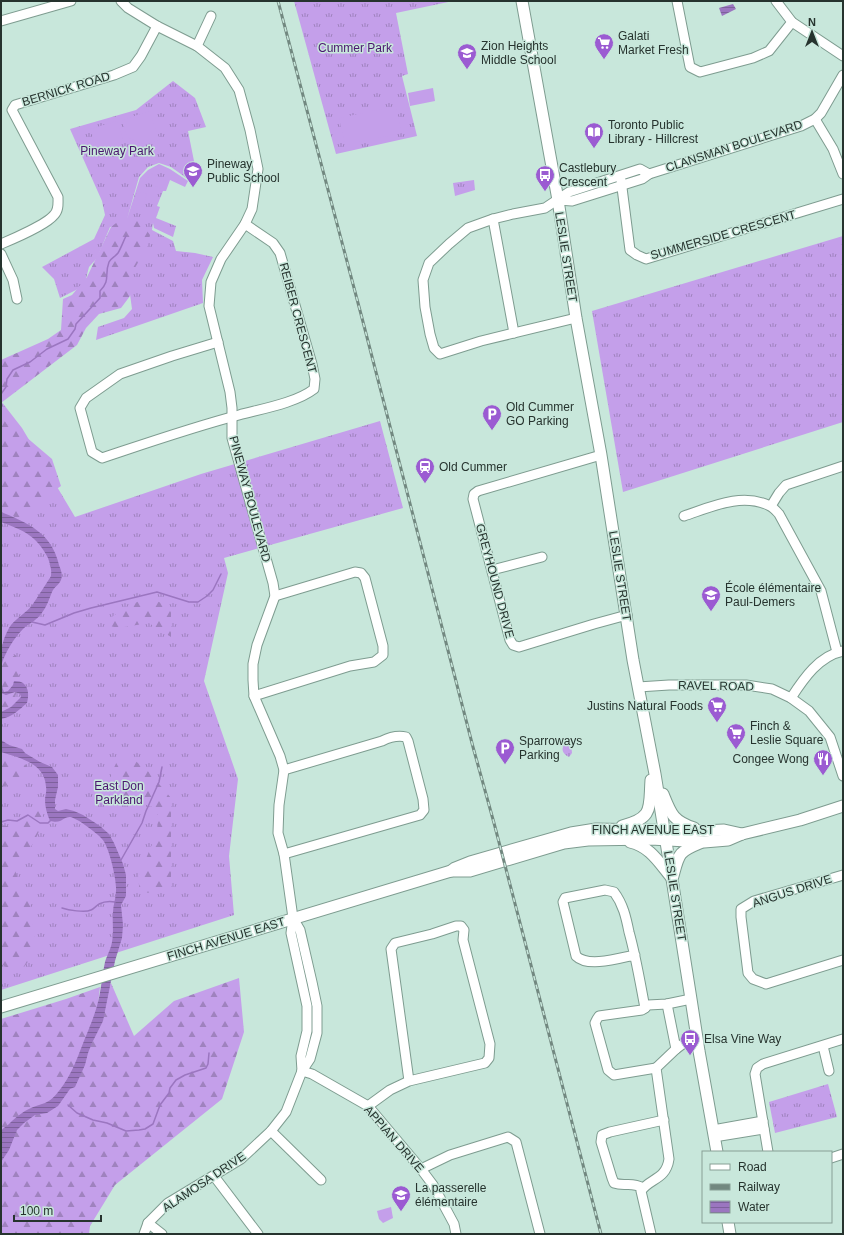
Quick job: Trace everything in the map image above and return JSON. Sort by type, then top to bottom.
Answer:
[{"type":"main road","name":"LESLIE STREET","points":[[522,1],[558,200],[576,318],[601,455],[638,687],[655,774],[696,1034],[717,1151]]},
{"type":"main road","points":[[608,829],[636,822],[648,811],[650,806],[652,761]]},
{"type":"main road","points":[[655,774],[668,808],[676,819],[703,836],[679,855],[672,879]]},
{"type":"main road","name":"FINCH AVENUE EAST","points":[[1,1007],[451,871],[470,862],[571,832],[608,829],[665,835],[703,836],[728,840],[742,834],[800,820],[843,806]]},
{"type":"main road","name":"FINCH AVENUE EAST","points":[[451,871],[470,871],[564,843],[665,835]]},
{"type":"main road","points":[[614,839],[635,843],[646,848],[672,879]]},
{"type":"main road","points":[[728,1223],[730,1234]]},
{"type":"street","points":[[1,22],[71,1]]},
{"type":"street","name":"PINEWAY BOULEVARD","points":[[121,1],[128,8],[157,26],[197,46],[225,68],[239,90],[250,130],[258,168],[252,209],[245,224],[221,259],[211,282],[209,306],[230,392],[232,438],[273,583],[275,596]]},
{"type":"street","points":[[677,1],[690,67],[700,72],[753,58],[769,51],[792,22]]},
{"type":"street","points":[[776,1],[792,22],[843,56]]},
{"type":"street","points":[[197,46],[211,16]]},
{"type":"street","name":"BERNICK ROAD","points":[[1,244],[43,224],[54,215],[58,206],[58,197],[12,110],[15,105],[114,75],[133,67],[141,56],[157,26]]},
{"type":"street","name":"CLANSMAN BOULEVARD","points":[[558,200],[572,201],[642,179],[649,174],[800,126],[815,119],[821,113],[843,75]]},
{"type":"street","points":[[815,119],[833,149],[843,174]]},
{"type":"street","name":"CLANSMAN BOULEVARD","points":[[558,200],[570,192],[640,169],[649,174]]},
{"type":"street","name":"SUMMERSIDE CRESCENT","points":[[620,175],[630,250],[646,259],[843,199]]},
{"type":"street","points":[[558,200],[545,208],[493,219],[468,228],[429,263],[423,280],[425,307],[434,348],[440,354],[514,333],[576,318]]},
{"type":"street","points":[[493,219],[514,333]]},
{"type":"street","name":"REIBER CRESCENT","points":[[231,417],[266,408],[306,394],[314,389],[315,379],[280,253],[273,243],[245,224]]},
{"type":"street","points":[[1,254],[13,280],[17,299]]},
{"type":"street","points":[[218,342],[120,374],[86,398],[80,408],[92,452],[102,458],[231,417]]},
{"type":"street","name":"GREYHOUND DRIVE","points":[[601,455],[486,488],[474,494],[473,499],[510,640],[513,646],[519,647],[627,615]]},
{"type":"street","points":[[771,506],[779,492],[786,485],[843,466]]},
{"type":"street","points":[[684,516],[730,501],[751,500],[771,506],[779,514],[821,591],[840,652],[810,671],[791,698]]},
{"type":"street","points":[[492,570],[542,557]]},
{"type":"street","points":[[254,696],[350,666],[374,662],[383,655],[383,646],[365,578],[361,573],[355,572],[275,596],[257,645],[253,664],[254,696],[280,756],[284,770],[279,805],[278,833],[284,854],[293,918]]},
{"type":"street","name":"RAVEL ROAD","points":[[638,687],[669,685],[746,685],[772,689],[791,698],[809,711],[830,737],[843,776]]},
{"type":"street","points":[[284,770],[399,735],[406,737],[408,741],[423,799],[424,810],[420,815],[284,854]]},
{"type":"street","name":"ANGUS DRIVE","points":[[843,875],[754,901],[741,909],[748,973],[753,980],[766,984],[843,960]]},
{"type":"street","points":[[635,955],[594,962],[580,960],[576,956],[564,902],[565,898],[605,890],[614,892],[622,905],[635,955],[645,1008]]},
{"type":"street","name":"ALAMOSA DRIVE","points":[[144,1234],[148,1224],[168,1204],[241,1159],[271,1131],[286,1112],[302,1071],[301,1056],[307,1031],[307,1006],[291,933],[293,918]]},
{"type":"street","points":[[368,1106],[390,1090],[410,1081],[485,1063],[489,1058],[490,1044],[463,940],[464,930],[461,926],[456,926],[432,934],[395,943],[391,949],[410,1081]]},
{"type":"street","points":[[691,999],[667,1004],[648,1005],[642,1010],[599,1016],[596,1019],[596,1023],[608,1070],[614,1075],[656,1068],[676,1049],[696,1034]]},
{"type":"street","points":[[667,1004],[676,1049]]},
{"type":"street","points":[[768,1151],[755,1074],[757,1068],[763,1064],[843,1040]]},
{"type":"street","points":[[823,1046],[829,1071]]},
{"type":"street","points":[[651,1234],[641,1191],[646,1185],[658,1178],[668,1166],[669,1159],[656,1068]]},
{"type":"street","name":"APPIAN DRIVE","points":[[302,1071],[312,1074],[368,1106],[433,1185],[454,1224],[456,1234]]},
{"type":"street","points":[[643,1188],[636,1184],[619,1185],[614,1183],[601,1142],[602,1135],[664,1120]]},
{"type":"street","points":[[714,1134],[763,1125]]},
{"type":"street","points":[[271,1131],[322,1180]]},
{"type":"street","points":[[421,1169],[450,1156],[508,1138],[516,1142],[540,1234]]},
{"type":"street","points":[[832,1158],[843,1154]]},
{"type":"street","points":[[214,1176],[258,1234]]},
{"type":"street","points":[[148,1224],[162,1234]]},
{"type":"green space","name":"Cummer Park","points":[[294,1],[453,1],[396,13],[408,74],[402,76],[417,136],[336,154]]},
{"type":"green space","points":[[393,1],[415,1],[395,7]]},
{"type":"green space","name":"Pineway Park","points":[[173,81],[195,98],[206,127],[188,131],[198,181],[188,179],[171,167],[159,163],[148,167],[139,177],[127,219],[140,178],[148,170],[159,164],[170,169],[188,181],[185,187],[170,180],[166,191],[163,191],[157,206],[160,207],[156,218],[176,226],[173,237],[154,228],[153,223],[152,230],[173,241],[176,251],[213,257],[202,280],[203,303],[96,340],[98,327],[124,318],[132,309],[126,265],[124,225],[110,227],[97,258],[89,267],[84,286],[60,298],[54,279],[42,267],[94,239],[105,215],[102,201],[70,129],[136,110]]},
{"type":"green space","points":[[433,88],[435,101],[410,106],[408,93]]},
{"type":"green space","points":[[396,106],[402,133],[345,145],[339,118]]},
{"type":"green space","points":[[149,111],[160,140],[145,145],[127,137],[122,120]]},
{"type":"green space","points":[[117,121],[123,138],[117,151],[101,157],[90,129]]},
{"type":"green space","points":[[150,173],[166,180],[162,189],[146,182]]},
{"type":"green space","points":[[474,180],[475,190],[455,196],[453,183]]},
{"type":"green space","points":[[137,191],[147,194],[143,207],[133,204]]},
{"type":"green space","points":[[120,220],[139,220],[150,235],[148,245],[132,273],[130,296],[121,308],[99,314],[86,328],[77,345],[1,403],[1,360],[48,339],[61,330],[63,299],[72,295],[87,277],[111,227]]},
{"type":"green space","points":[[843,236],[843,422],[623,492],[592,311]]},
{"type":"green space","name":"East Don Parkland","points":[[1,401],[22,428],[75,517],[201,474],[380,421],[403,508],[224,558],[228,573],[204,681],[238,779],[229,856],[234,915],[1,990]]},
{"type":"green space","points":[[1,416],[7,424],[12,425],[52,459],[61,486],[37,502],[21,520],[1,510]]},
{"type":"green space","points":[[145,598],[171,607],[171,637],[149,623],[118,628],[110,626],[112,617],[123,609]]},
{"type":"green space","points":[[16,655],[20,682],[13,703],[8,708],[1,708],[1,665],[9,658]]},
{"type":"green space","points":[[566,742],[571,743],[572,753],[569,757],[563,752],[563,746]]},
{"type":"green space","points":[[1,749],[27,766],[25,778],[19,784],[4,786],[1,788]]},
{"type":"green space","points":[[119,757],[133,759],[148,771],[171,798],[171,888],[164,892],[140,893],[138,877],[157,833],[158,812],[156,808],[137,802],[119,803],[110,801],[109,786],[112,772]]},
{"type":"green space","points":[[43,810],[43,818],[38,834],[15,870],[19,882],[30,901],[36,951],[24,967],[13,971],[1,964],[1,825],[13,827],[26,816]]},
{"type":"green space","points":[[239,978],[244,1032],[222,1099],[115,1185],[90,1226],[89,1234],[1,1234],[1,1019],[100,987],[98,1004],[111,983],[134,1036],[174,1001]]},
{"type":"green space","points":[[828,1084],[837,1117],[775,1133],[769,1102]]},
{"type":"green space","points":[[391,1207],[393,1218],[383,1223],[379,1219],[377,1211]]},
{"type":"water","points":[[733,4],[736,9],[722,16],[719,8]]},
{"type":"water","points":[[1,512],[29,525],[45,537],[56,554],[62,576],[60,582],[53,590],[43,611],[37,619],[23,629],[16,637],[7,651],[1,666],[2,647],[4,638],[9,628],[14,621],[27,611],[33,604],[51,576],[51,567],[44,550],[34,539],[23,531],[1,522]]},
{"type":"water","points":[[14,681],[19,681],[27,688],[27,703],[12,715],[1,719],[1,712],[11,707],[21,697],[20,694],[15,692],[6,695],[1,693],[1,684],[4,692],[8,691],[13,685]]},
{"type":"water","points":[[1,740],[9,745],[22,749],[25,753],[40,762],[52,767],[58,775],[55,809],[58,811],[66,809],[83,815],[109,834],[123,864],[126,875],[126,896],[121,905],[123,925],[122,938],[115,961],[103,1021],[92,1043],[85,1065],[75,1087],[70,1089],[58,1106],[47,1113],[35,1115],[17,1130],[9,1150],[1,1162],[2,1129],[25,1111],[48,1102],[53,1098],[67,1079],[76,1061],[92,1021],[98,1001],[105,962],[111,947],[116,886],[112,864],[105,843],[102,839],[87,826],[73,818],[67,817],[57,822],[50,821],[45,805],[45,779],[41,772],[23,759],[1,752]]},
{"type":"waterway","points":[[1,394],[6,387],[7,379],[13,370],[30,362],[47,349],[68,339],[75,329],[76,324],[100,298],[100,291],[105,284],[109,262],[118,253],[126,236]]},
{"type":"waterway","points":[[32,622],[45,625],[74,613],[157,592],[189,602],[198,602],[213,590],[221,574]]},
{"type":"waterway","points":[[121,860],[142,823],[159,782],[162,767]]},
{"type":"waterway","points":[[1,822],[8,820],[17,821],[28,815],[40,823],[48,823],[51,820]]},
{"type":"waterway","points":[[62,908],[76,911],[88,911],[101,903],[115,902]]},
{"type":"waterway","points":[[68,1105],[77,1113],[126,1131],[145,1129],[153,1124],[160,1105],[176,1080],[185,1075],[206,1068],[209,1053]]},
{"type":"railway","points":[[278,1],[601,1234]]},
{"type":"place","name":"Galati Market Fresh","points":[[604,60]]},
{"type":"place","name":"Zion Heights Middle School","points":[[467,70]]},
{"type":"place","name":"Toronto Public Library - Hillcrest","points":[[594,149]]},
{"type":"place","name":"Pineway Public School","points":[[193,188]]},
{"type":"place","name":"Castlebury Crescent","points":[[545,192]]},
{"type":"place","name":"Old Cummer GO Parking","points":[[492,431]]},
{"type":"place","name":"Old Cummer","points":[[425,484]]},
{"type":"place","name":"École élémentaire Paul-Demers","points":[[711,612]]},
{"type":"place","name":"Justins Natural Foods","points":[[717,723]]},
{"type":"place","name":"Finch & Leslie Square","points":[[736,750]]},
{"type":"place","name":"Sparroways Parking","points":[[505,765]]},
{"type":"place","name":"Congee Wong","points":[[823,776]]},
{"type":"place","name":"Elsa Vine Way","points":[[690,1056]]},
{"type":"place","name":"La passerelle élémentaire","points":[[401,1212]]}]
